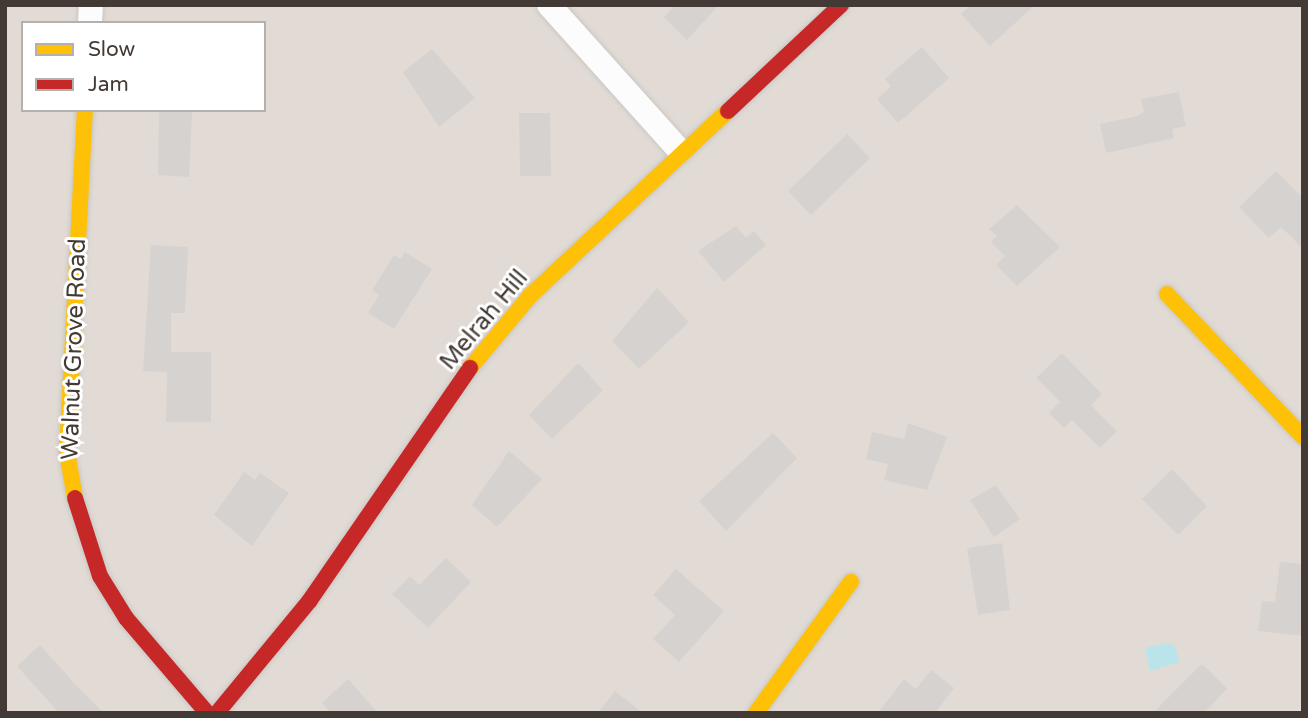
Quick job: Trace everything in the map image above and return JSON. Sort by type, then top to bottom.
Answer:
[{"type":"street","points":[[549,5],[679,150]]},
{"type":"street","name":"Melrah Hill","points":[[217,713],[310,600],[474,362],[530,296],[679,150],[841,5]]},
{"type":"street","name":"Walnut Grove Road","points":[[85,112],[68,452],[72,490],[100,576],[126,618],[207,713]]},
{"type":"street","points":[[1167,294],[1303,437]]},
{"type":"street","points":[[756,713],[851,582]]},
{"type":"shaded area","points":[[5,5],[1303,5],[1303,713],[5,713]]},
{"type":"water","points":[[1166,643],[1174,645],[1180,662],[1150,671],[1145,648]]},
{"type":"building","points":[[675,5],[719,5],[687,40],[664,17]]},
{"type":"building","points":[[971,5],[1035,5],[990,46],[961,14]]},
{"type":"building","points":[[922,47],[949,78],[898,123],[877,99],[891,86],[885,79]]},
{"type":"building","points":[[432,49],[475,98],[439,127],[403,72]]},
{"type":"building","points":[[1179,92],[1186,126],[1172,129],[1174,138],[1106,153],[1100,124],[1144,112],[1141,99]]},
{"type":"building","points":[[159,112],[192,112],[189,177],[158,175]]},
{"type":"building","points":[[519,113],[550,113],[551,176],[520,176]]},
{"type":"building","points":[[847,134],[870,158],[811,215],[788,191]]},
{"type":"building","points":[[1276,171],[1303,198],[1303,249],[1281,227],[1269,238],[1239,207]]},
{"type":"building","points":[[1017,205],[1060,247],[1017,286],[996,265],[1005,256],[991,242],[997,236],[989,229]]},
{"type":"building","points":[[736,226],[746,238],[754,231],[766,245],[724,282],[698,251]]},
{"type":"building","points":[[151,245],[188,247],[185,313],[171,313],[171,352],[211,352],[211,422],[166,422],[167,372],[143,371]]},
{"type":"building","points":[[405,252],[432,269],[394,329],[368,313],[379,295],[372,290],[394,255],[401,259]]},
{"type":"building","points":[[657,288],[689,322],[639,369],[612,341]]},
{"type":"building","points":[[1062,353],[1102,394],[1091,405],[1117,431],[1100,448],[1072,420],[1064,428],[1049,413],[1060,402],[1036,378]]},
{"type":"building","points":[[578,363],[603,390],[552,439],[529,415]]},
{"type":"building","points":[[908,423],[947,437],[927,490],[884,480],[888,464],[866,459],[872,432],[904,439]]},
{"type":"building","points":[[773,433],[797,458],[726,531],[699,501]]},
{"type":"building","points":[[509,451],[542,479],[497,527],[472,505]]},
{"type":"building","points":[[1172,469],[1207,506],[1178,535],[1142,499]]},
{"type":"building","points":[[244,472],[255,480],[260,473],[289,493],[252,546],[214,515]]},
{"type":"building","points":[[996,485],[1020,519],[994,537],[970,500]]},
{"type":"building","points":[[1002,543],[1010,610],[978,615],[967,548]]},
{"type":"building","points":[[446,558],[471,582],[428,628],[392,594],[410,576],[419,585]]},
{"type":"building","points":[[1280,562],[1303,564],[1303,636],[1258,631],[1262,601],[1275,602]]},
{"type":"building","points":[[676,569],[724,611],[679,662],[653,639],[675,615],[653,595]]},
{"type":"building","points":[[40,645],[104,713],[59,713],[17,666]]},
{"type":"building","points":[[1202,664],[1227,689],[1204,713],[1153,713]]},
{"type":"building","points":[[931,670],[954,688],[935,713],[878,713],[904,679],[916,689]]},
{"type":"building","points":[[348,679],[378,713],[331,713],[322,703]]},
{"type":"building","points":[[615,691],[643,713],[598,713]]},
{"type":"traffic: slow","points":[[470,368],[530,296],[728,111]]},
{"type":"traffic: slow","points":[[75,498],[67,452],[85,112]]},
{"type":"traffic: slow","points":[[1167,294],[1303,437]]},
{"type":"traffic: slow","points":[[756,713],[851,582]]},
{"type":"traffic: jam","points":[[728,111],[841,5]]},
{"type":"traffic: jam","points":[[217,713],[310,600],[470,368]]},
{"type":"traffic: jam","points":[[75,498],[100,576],[126,618],[207,713]]}]
